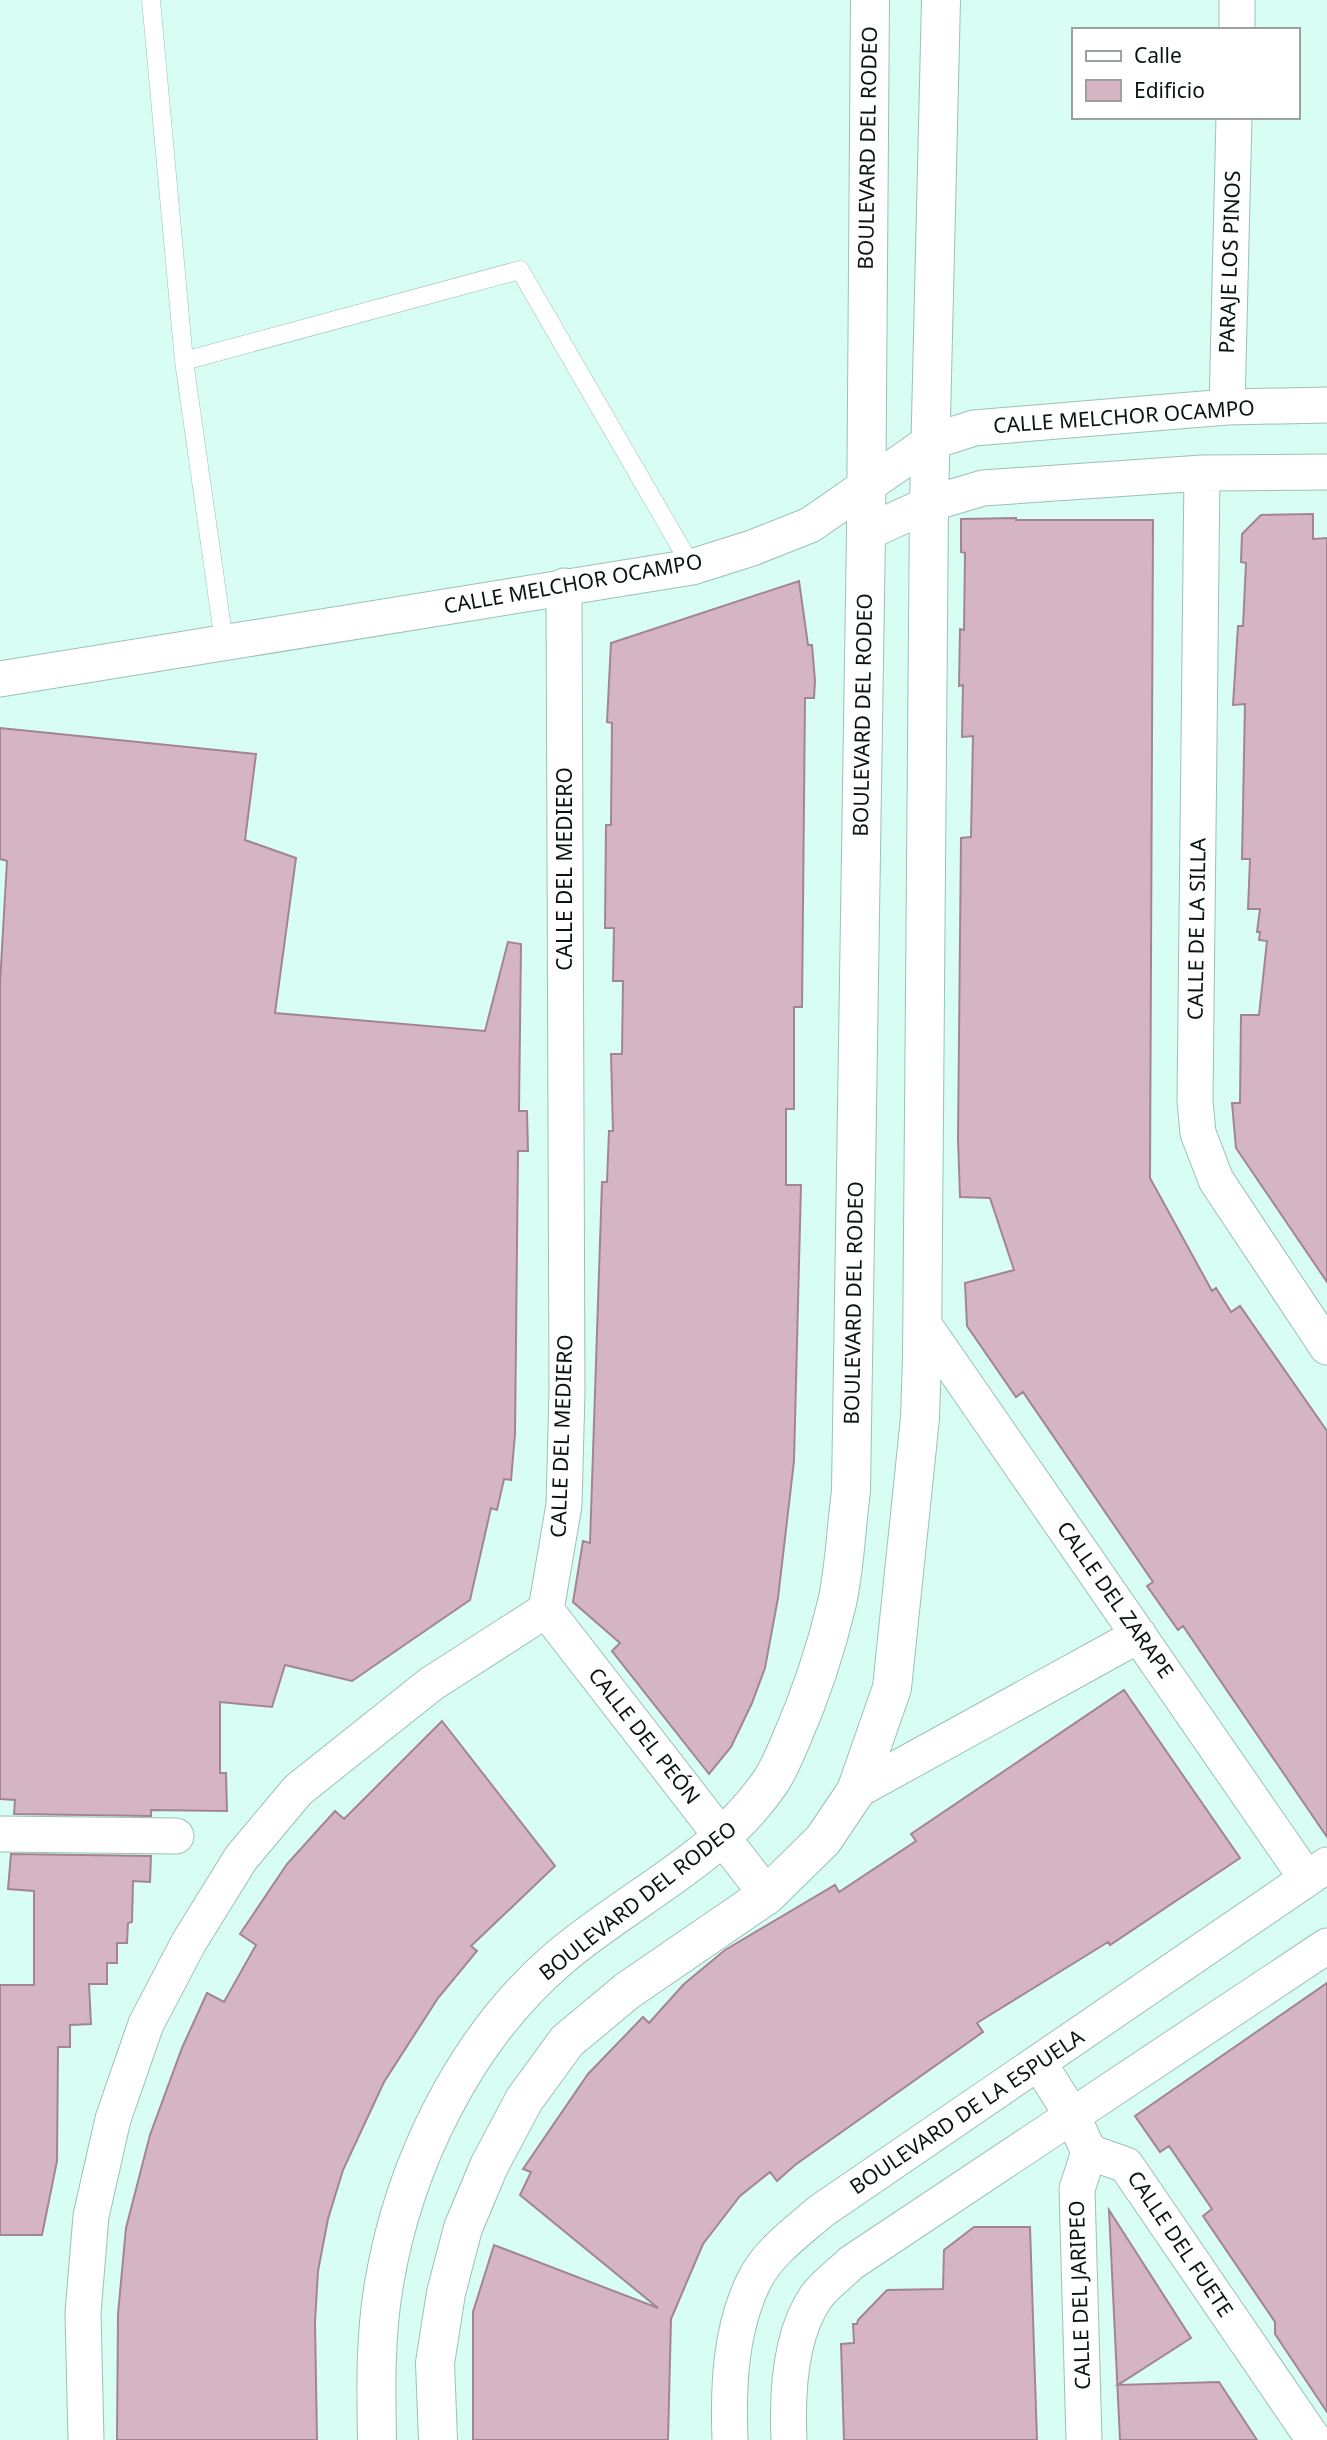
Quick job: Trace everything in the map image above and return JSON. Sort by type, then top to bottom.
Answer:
[{"type":"street","name":"BOULEVARD DEL RODEO","points":[[377,2440],[375,2362],[384,2283],[400,2217],[421,2156],[453,2092],[484,2042],[521,1997],[559,1959],[724,1839],[750,1811],[774,1778],[804,1710],[837,1601],[851,1492],[866,533],[864,485],[870,0]]},
{"type":"street","points":[[438,2440],[436,2363],[446,2293],[463,2228],[489,2166],[524,2100],[567,2041],[627,1991],[767,1895],[823,1840],[856,1791],[891,1688],[920,1418],[929,504],[941,0]]},
{"type":"street","points":[[1237,0],[1237,28]]},
{"type":"street","name":"PARAJE LOS PINOS","points":[[1227,407],[1234,119]]},
{"type":"street","name":"CALLE MELCHOR OCAMPO","points":[[0,679],[692,566],[752,548],[810,525],[864,485],[930,442],[974,428],[1227,407],[1327,405]]},
{"type":"street","points":[[866,533],[929,504],[983,488],[1202,473],[1327,472]]},
{"type":"street","name":"CALLE DE LA SILLA","points":[[1202,473],[1195,1101],[1198,1133],[1205,1156],[1228,1203],[1327,1348]]},
{"type":"street","name":"CALLE DEL MEDIERO","points":[[547,1610],[564,1505],[567,1391],[564,586]]},
{"type":"street","name":"CALLE DEL ZARAPE","points":[[922,1322],[1139,1635],[1317,1871]]},
{"type":"street","points":[[86,2440],[83,2313],[91,2216],[113,2119],[146,2024],[189,1942],[241,1858],[298,1790],[431,1684],[547,1610]]},
{"type":"street","name":"CALLE DEL PEÓN","points":[[547,1610],[767,1895]]},
{"type":"street","points":[[856,1791],[1139,1635]]},
{"type":"street","points":[[0,1834],[176,1836]]},
{"type":"street","name":"BOULEVARD DE LA ESPUELA","points":[[730,2440],[729,2396],[738,2329],[754,2280],[779,2247],[821,2211],[1317,1871]]},
{"type":"street","points":[[789,2440],[788,2399],[796,2345],[816,2298],[851,2263],[1073,2118],[1327,1946]]},
{"type":"street","points":[[1039,2063],[1073,2118],[1089,2152]]},
{"type":"street","name":"CALLE DEL JARIPEO","points":[[1084,2440],[1077,2189],[1089,2152]]},
{"type":"street","name":"CALLE DEL FUETE","points":[[1089,2152],[1126,2165],[1314,2440]]},
{"type":"lane","points":[[151,0],[184,361],[224,642]]},
{"type":"lane","points":[[184,361],[520,270],[692,566]]},
{"type":"building","points":[[1313,514],[1313,539],[1327,538],[1327,1282],[1236,1148],[1232,1103],[1240,1103],[1241,1015],[1259,1015],[1267,941],[1259,940],[1260,932],[1257,932],[1260,909],[1248,909],[1250,859],[1242,859],[1245,704],[1233,705],[1238,626],[1243,626],[1246,563],[1241,562],[1242,534],[1261,515]]},
{"type":"building","points":[[961,519],[1153,520],[1150,1178],[1212,1291],[1216,1288],[1231,1312],[1240,1306],[1327,1431],[1327,1837],[1183,1626],[1178,1630],[1147,1586],[1153,1582],[1023,1392],[1016,1397],[967,1326],[965,1283],[1014,1270],[990,1198],[960,1197],[958,1139],[961,838],[971,837],[973,736],[962,737],[963,685],[959,686],[960,629],[964,630],[965,553],[961,552]]},
{"type":"building","points":[[799,581],[808,645],[812,645],[815,681],[814,698],[805,698],[802,1007],[794,1007],[794,1109],[786,1109],[786,1185],[801,1185],[794,1461],[778,1598],[765,1668],[731,1747],[709,1774],[612,1651],[620,1643],[573,1602],[583,1541],[590,1543],[602,1182],[607,1182],[609,1131],[613,1131],[611,1054],[622,1054],[623,981],[613,981],[614,928],[605,928],[606,825],[611,825],[612,723],[607,722],[611,643]]},
{"type":"building","points":[[0,728],[256,754],[245,840],[296,858],[275,1013],[485,1031],[508,942],[521,944],[519,1111],[527,1111],[528,1151],[518,1151],[515,1434],[511,1480],[504,1479],[497,1510],[491,1508],[470,1600],[352,1681],[285,1665],[272,1707],[220,1702],[220,1773],[226,1773],[227,1811],[151,1810],[151,1816],[14,1814],[15,1800],[0,1799],[0,983],[7,861],[0,859]]},
{"type":"building","points":[[1124,1690],[1240,1858],[1110,1945],[1108,1942],[977,2023],[983,2032],[795,2165],[777,2181],[770,2172],[740,2196],[703,2244],[671,2319],[668,2440],[473,2440],[473,2312],[494,2245],[658,2308],[520,2195],[531,2172],[523,2169],[588,2074],[643,2017],[649,2023],[684,1984],[725,1950],[835,1885],[839,1892],[916,1841],[911,1834]]},
{"type":"building","points":[[442,1721],[555,1866],[471,1946],[477,1951],[438,1998],[384,2082],[343,2170],[328,2219],[318,2271],[315,2322],[317,2440],[117,2440],[118,2314],[126,2228],[150,2135],[182,2048],[207,1993],[224,2002],[256,1945],[240,1934],[287,1864],[335,1811],[344,1819]]},
{"type":"building","points":[[11,1854],[151,1856],[150,1882],[133,1881],[132,1922],[128,1923],[127,1943],[117,1943],[117,1963],[107,1963],[107,1984],[89,1984],[91,2024],[70,2025],[70,2047],[58,2047],[57,2161],[42,2235],[0,2235],[0,1985],[34,1985],[34,1891],[8,1889]]},
{"type":"building","points":[[1327,1983],[1327,2412],[1275,2334],[1275,2322],[1203,2216],[1212,2209],[1169,2146],[1160,2152],[1135,2116]]},
{"type":"building","points":[[1109,2210],[1191,2338],[1118,2385],[1219,2382],[1257,2440],[1120,2440]]},
{"type":"building","points":[[974,2227],[1030,2227],[1037,2440],[844,2440],[841,2344],[854,2343],[853,2324],[857,2324],[887,2290],[943,2289],[944,2250]]}]
